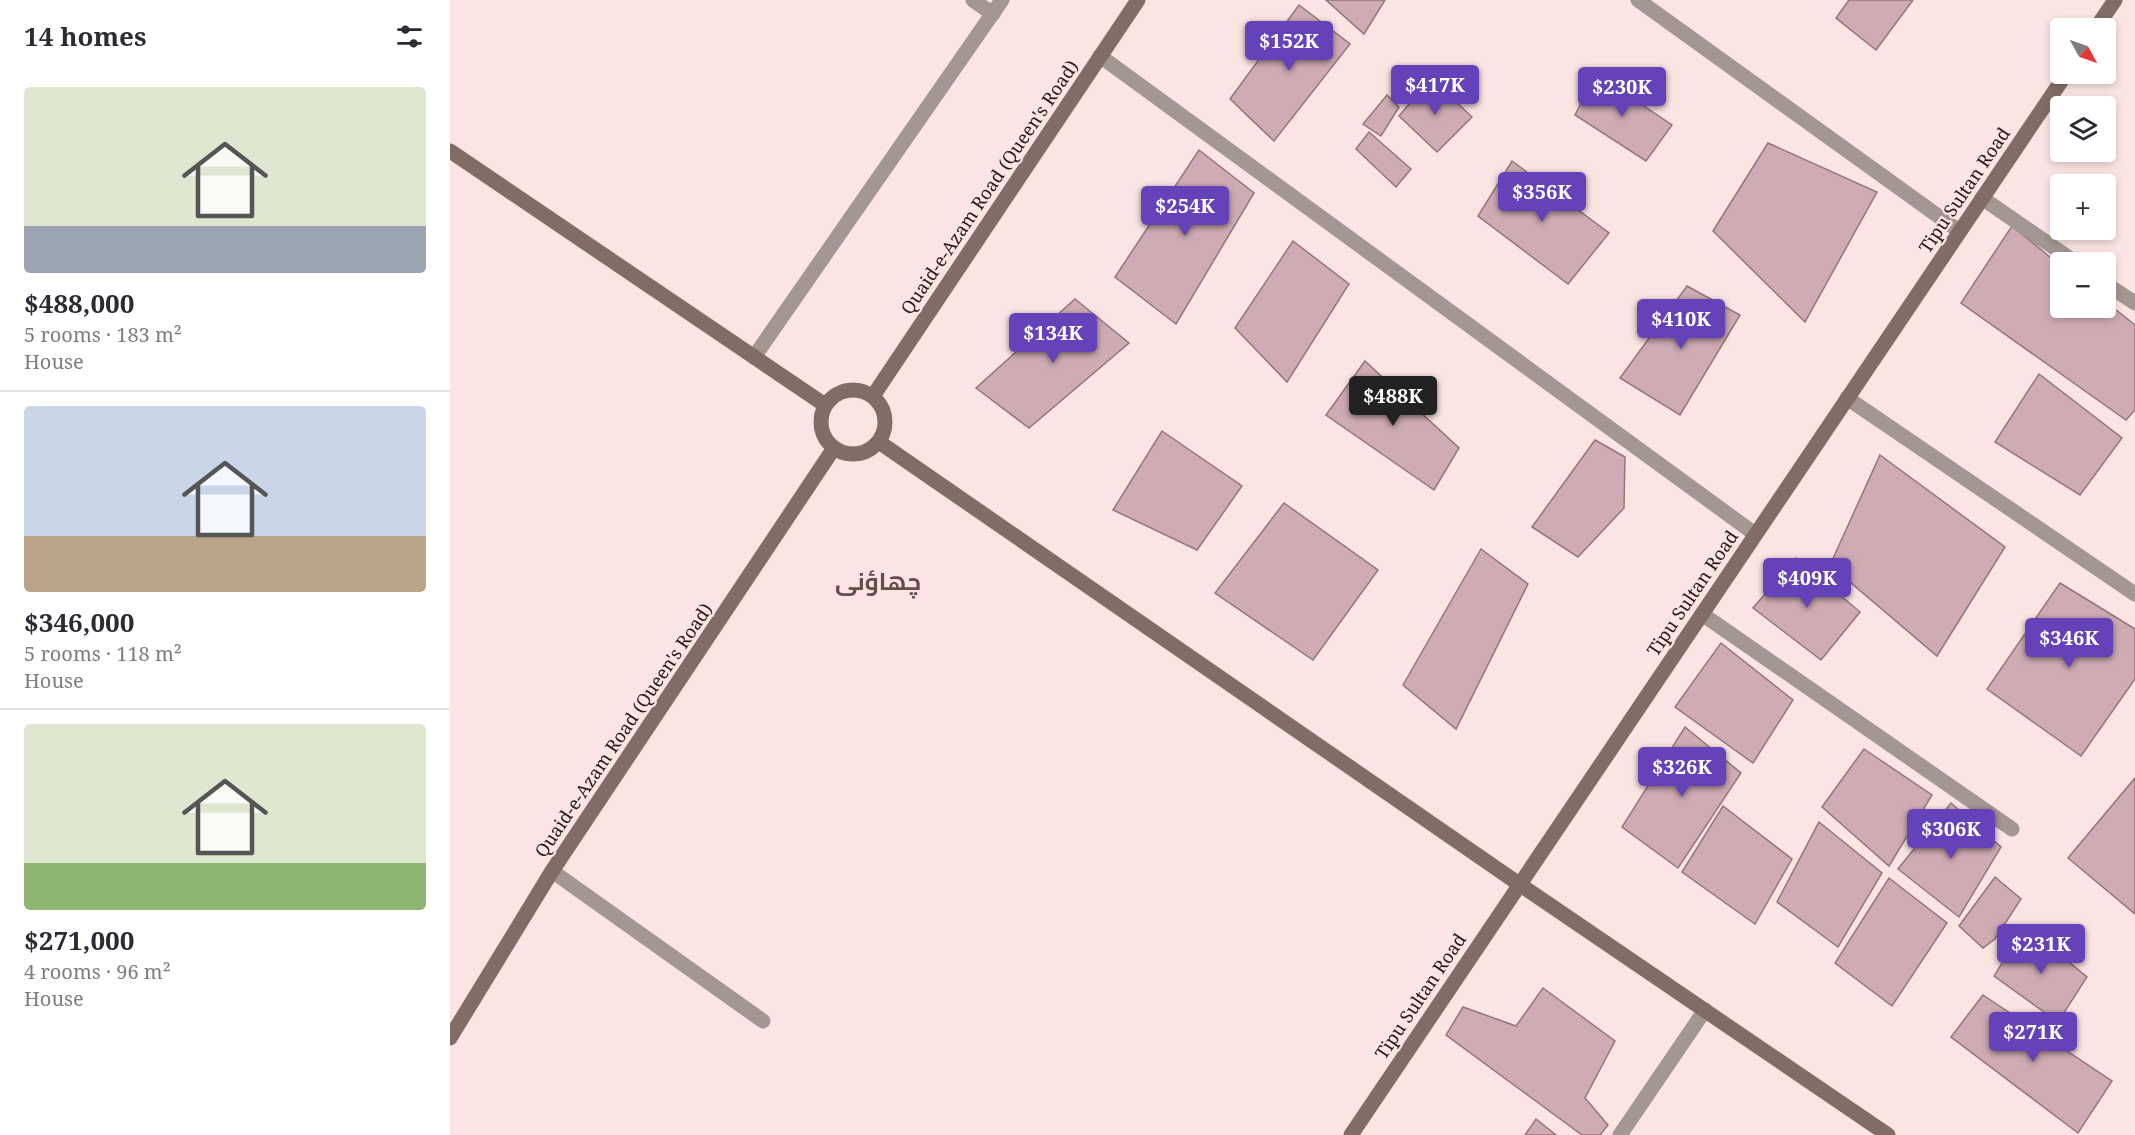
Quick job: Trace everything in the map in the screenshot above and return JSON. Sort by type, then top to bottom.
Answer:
[{"type":"street","points":[[973,0],[993,14]]},
{"type":"street","points":[[754,357],[1002,0]]},
{"type":"street","name":"Quaid-e-Azam Road (Queen's Road)","points":[[873,396],[1138,0]]},
{"type":"street","points":[[1638,0],[1959,231]]},
{"type":"street","points":[[2103,18],[2115,0]]},
{"type":"street","points":[[1100,56],[1755,534]]},
{"type":"street","name":"Tipu Sultan Road","points":[[1351,1135],[2059,84]]},
{"type":"street","points":[[450,151],[825,405]]},
{"type":"street","points":[[1982,198],[2060,252]]},
{"type":"street","points":[[2116,291],[2135,303]]},
{"type":"street","points":[[847,390],[861,390],[873,396],[883,409],[886,426],[879,442],[866,452],[850,454],[834,448],[824,436],[821,421],[825,405],[834,395],[847,390]]},
{"type":"street","points":[[1847,398],[2135,594]]},
{"type":"street","points":[[879,442],[1519,884],[1888,1135]]},
{"type":"street","name":"Quaid-e-Azam Road (Queen's Road)","points":[[450,1038],[552,871],[834,448]]},
{"type":"street","points":[[1702,614],[2012,829]]},
{"type":"street","points":[[552,871],[763,1021]]},
{"type":"street","points":[[1620,1135],[1705,1010]]},
{"type":"building","points":[[1326,0],[1385,0],[1364,34]]},
{"type":"building","points":[[1849,0],[1913,0],[1876,50],[1836,18]]},
{"type":"building","points":[[1299,5],[1350,44],[1274,141],[1230,99]]},
{"type":"building","points":[[1596,74],[1672,125],[1646,161],[1575,115]]},
{"type":"building","points":[[1431,78],[1472,117],[1437,152],[1399,116]]},
{"type":"building","points":[[1387,95],[1399,107],[1381,136],[1363,124]]},
{"type":"building","points":[[1369,132],[1411,169],[1396,187],[1356,149]]},
{"type":"building","points":[[1768,143],[1877,192],[1805,322],[1713,231]]},
{"type":"building","points":[[1199,150],[1254,193],[1176,324],[1115,277]]},
{"type":"building","points":[[1512,161],[1609,233],[1568,284],[1478,216]]},
{"type":"building","points":[[2012,226],[2050,257],[2050,318],[2116,318],[2116,310],[2135,325],[2135,410],[2126,420],[1961,303]]},
{"type":"building","points":[[1293,241],[1349,284],[1287,382],[1235,328]]},
{"type":"building","points":[[1687,286],[1740,315],[1680,415],[1620,378]]},
{"type":"building","points":[[1075,299],[1129,343],[1029,428],[976,388]]},
{"type":"building","points":[[1365,361],[1459,448],[1434,490],[1326,415]]},
{"type":"building","points":[[2039,374],[2122,438],[2080,495],[1995,442]]},
{"type":"building","points":[[1162,431],[1242,486],[1197,550],[1113,510]]},
{"type":"building","points":[[1595,440],[1625,457],[1624,508],[1578,557],[1532,527]]},
{"type":"building","points":[[1880,455],[2005,547],[1937,656],[1830,565]]},
{"type":"building","points":[[1284,503],[1378,570],[1313,660],[1215,593]]},
{"type":"building","points":[[1481,549],[1528,584],[1456,729],[1403,685]]},
{"type":"building","points":[[1796,558],[1860,612],[1821,660],[1753,608]]},
{"type":"building","points":[[2060,583],[2135,629],[2135,679],[2081,756],[1987,689]]},
{"type":"building","points":[[1721,643],[1793,700],[1753,763],[1675,707]]},
{"type":"building","points":[[1685,727],[1741,773],[1678,868],[1622,827]]},
{"type":"building","points":[[1864,749],[1932,795],[1889,866],[1822,807]]},
{"type":"building","points":[[2135,778],[2135,914],[2068,858]]},
{"type":"building","points":[[1951,803],[2001,847],[1959,917],[1898,869]]},
{"type":"building","points":[[1723,806],[1792,859],[1755,924],[1682,872]]},
{"type":"building","points":[[1819,822],[1882,873],[1838,947],[1777,902]]},
{"type":"building","points":[[1995,877],[2021,899],[1995,939],[1983,948],[1959,926]]},
{"type":"building","points":[[1889,878],[1947,923],[1892,1006],[1835,963]]},
{"type":"building","points":[[2025,926],[2087,977],[2058,1022],[1994,976]]},
{"type":"building","points":[[1543,988],[1615,1041],[1585,1098],[1608,1125],[1600,1135],[1582,1135],[1446,1035],[1463,1007],[1516,1026]]},
{"type":"building","points":[[1983,995],[2112,1081],[2078,1133],[1951,1037]]},
{"type":"building","points":[[1536,1119],[1556,1135],[1525,1135]]},
{"type":"district","name":"چھاؤنی","points":[[878,580]]}]
